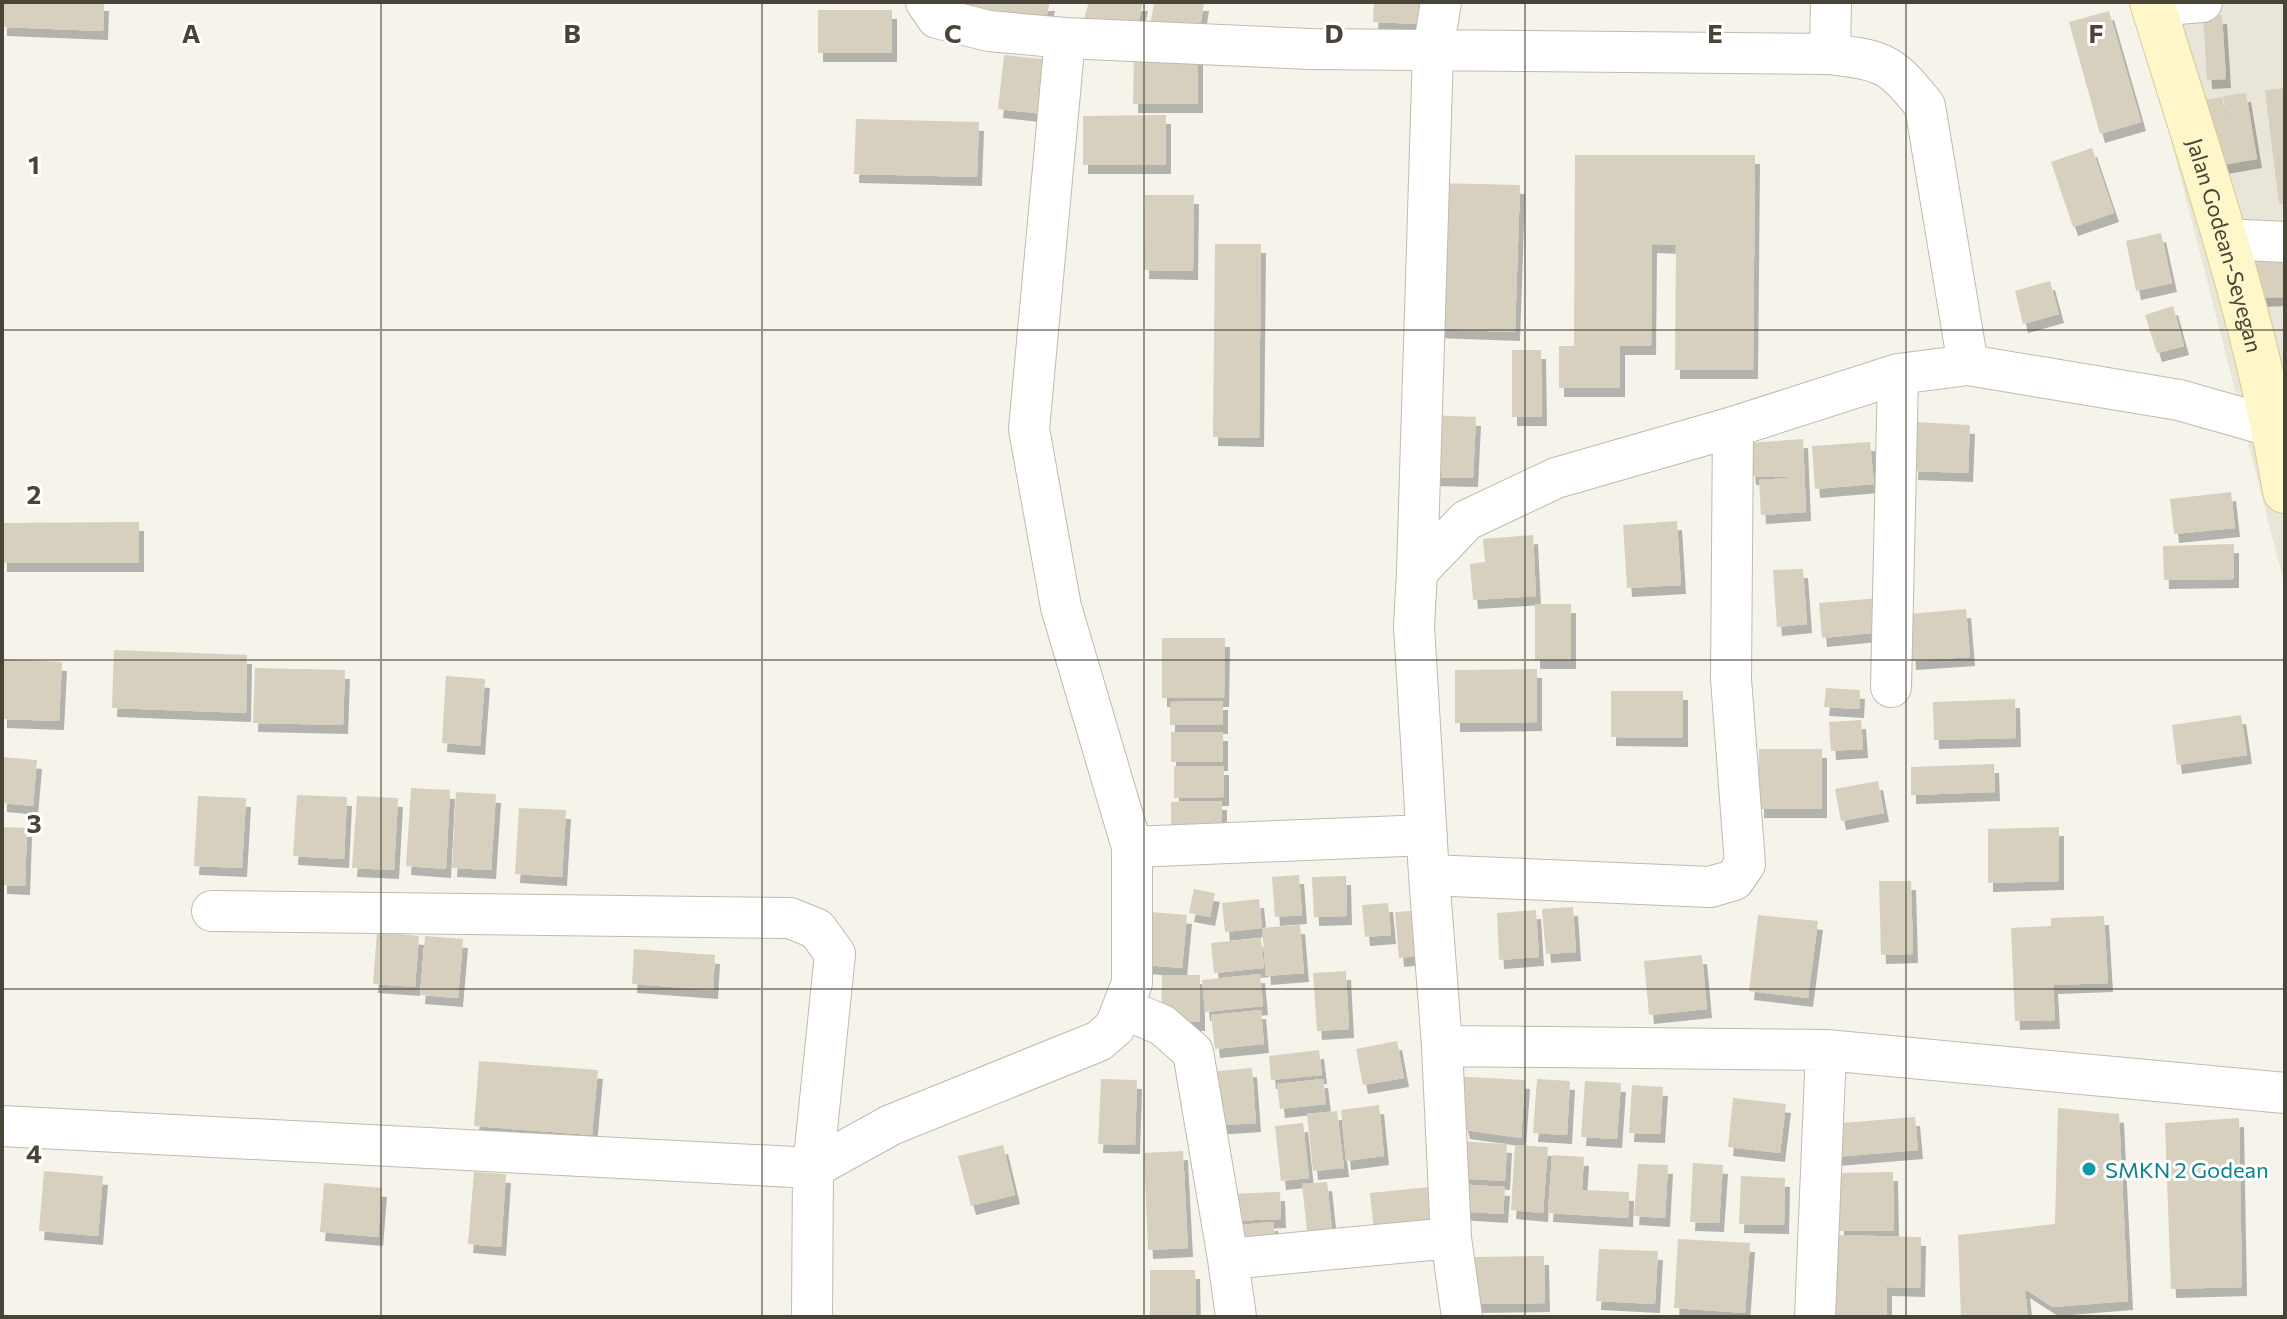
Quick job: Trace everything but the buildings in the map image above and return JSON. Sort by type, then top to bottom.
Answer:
[{"type":"main road","name":"Jalan Godean-Seyegan","points":[[2153,4],[2226,239],[2274,427],[2285,491]]},
{"type":"street","points":[[926,2],[937,18],[989,31],[1065,38],[1311,49],[1830,54],[1878,60],[1904,80],[1925,106],[1968,365]]},
{"type":"street","points":[[1441,2],[1433,51],[1414,626],[1442,1046],[1451,1238],[1462,1317]]},
{"type":"street","points":[[1830,54],[1831,2]]},
{"type":"street","points":[[2153,4],[2202,2]]},
{"type":"street","points":[[2,1126],[813,1168],[891,1125],[1099,1041],[1115,1027],[1132,983],[1132,847],[1061,607],[1029,429],[1065,38]]},
{"type":"street","points":[[2226,239],[2285,242]]},
{"type":"street","points":[[1417,572],[1467,520],[1556,478],[1733,427],[1898,374],[1968,365],[2179,400],[2274,427]]},
{"type":"street","points":[[1891,687],[1898,374]]},
{"type":"street","points":[[1429,875],[1710,887],[1734,880],[1745,864],[1731,679],[1733,427]]},
{"type":"street","points":[[1132,847],[1427,835]]},
{"type":"street","points":[[212,911],[790,918],[817,929],[835,954],[813,1168],[812,1317]]},
{"type":"street","points":[[1124,1009],[1162,1025],[1193,1052],[1236,1317]]},
{"type":"street","points":[[1442,1046],[1826,1050],[2285,1093]]},
{"type":"street","points":[[1815,1317],[1826,1050]]},
{"type":"street","points":[[1228,1259],[1451,1238]]},
{"type":"shaded area","points":[[2136,2],[2285,2],[2285,587]]},
{"type":"place","name":"SMKN 2 Godean","points":[[2089,1169]]}]
